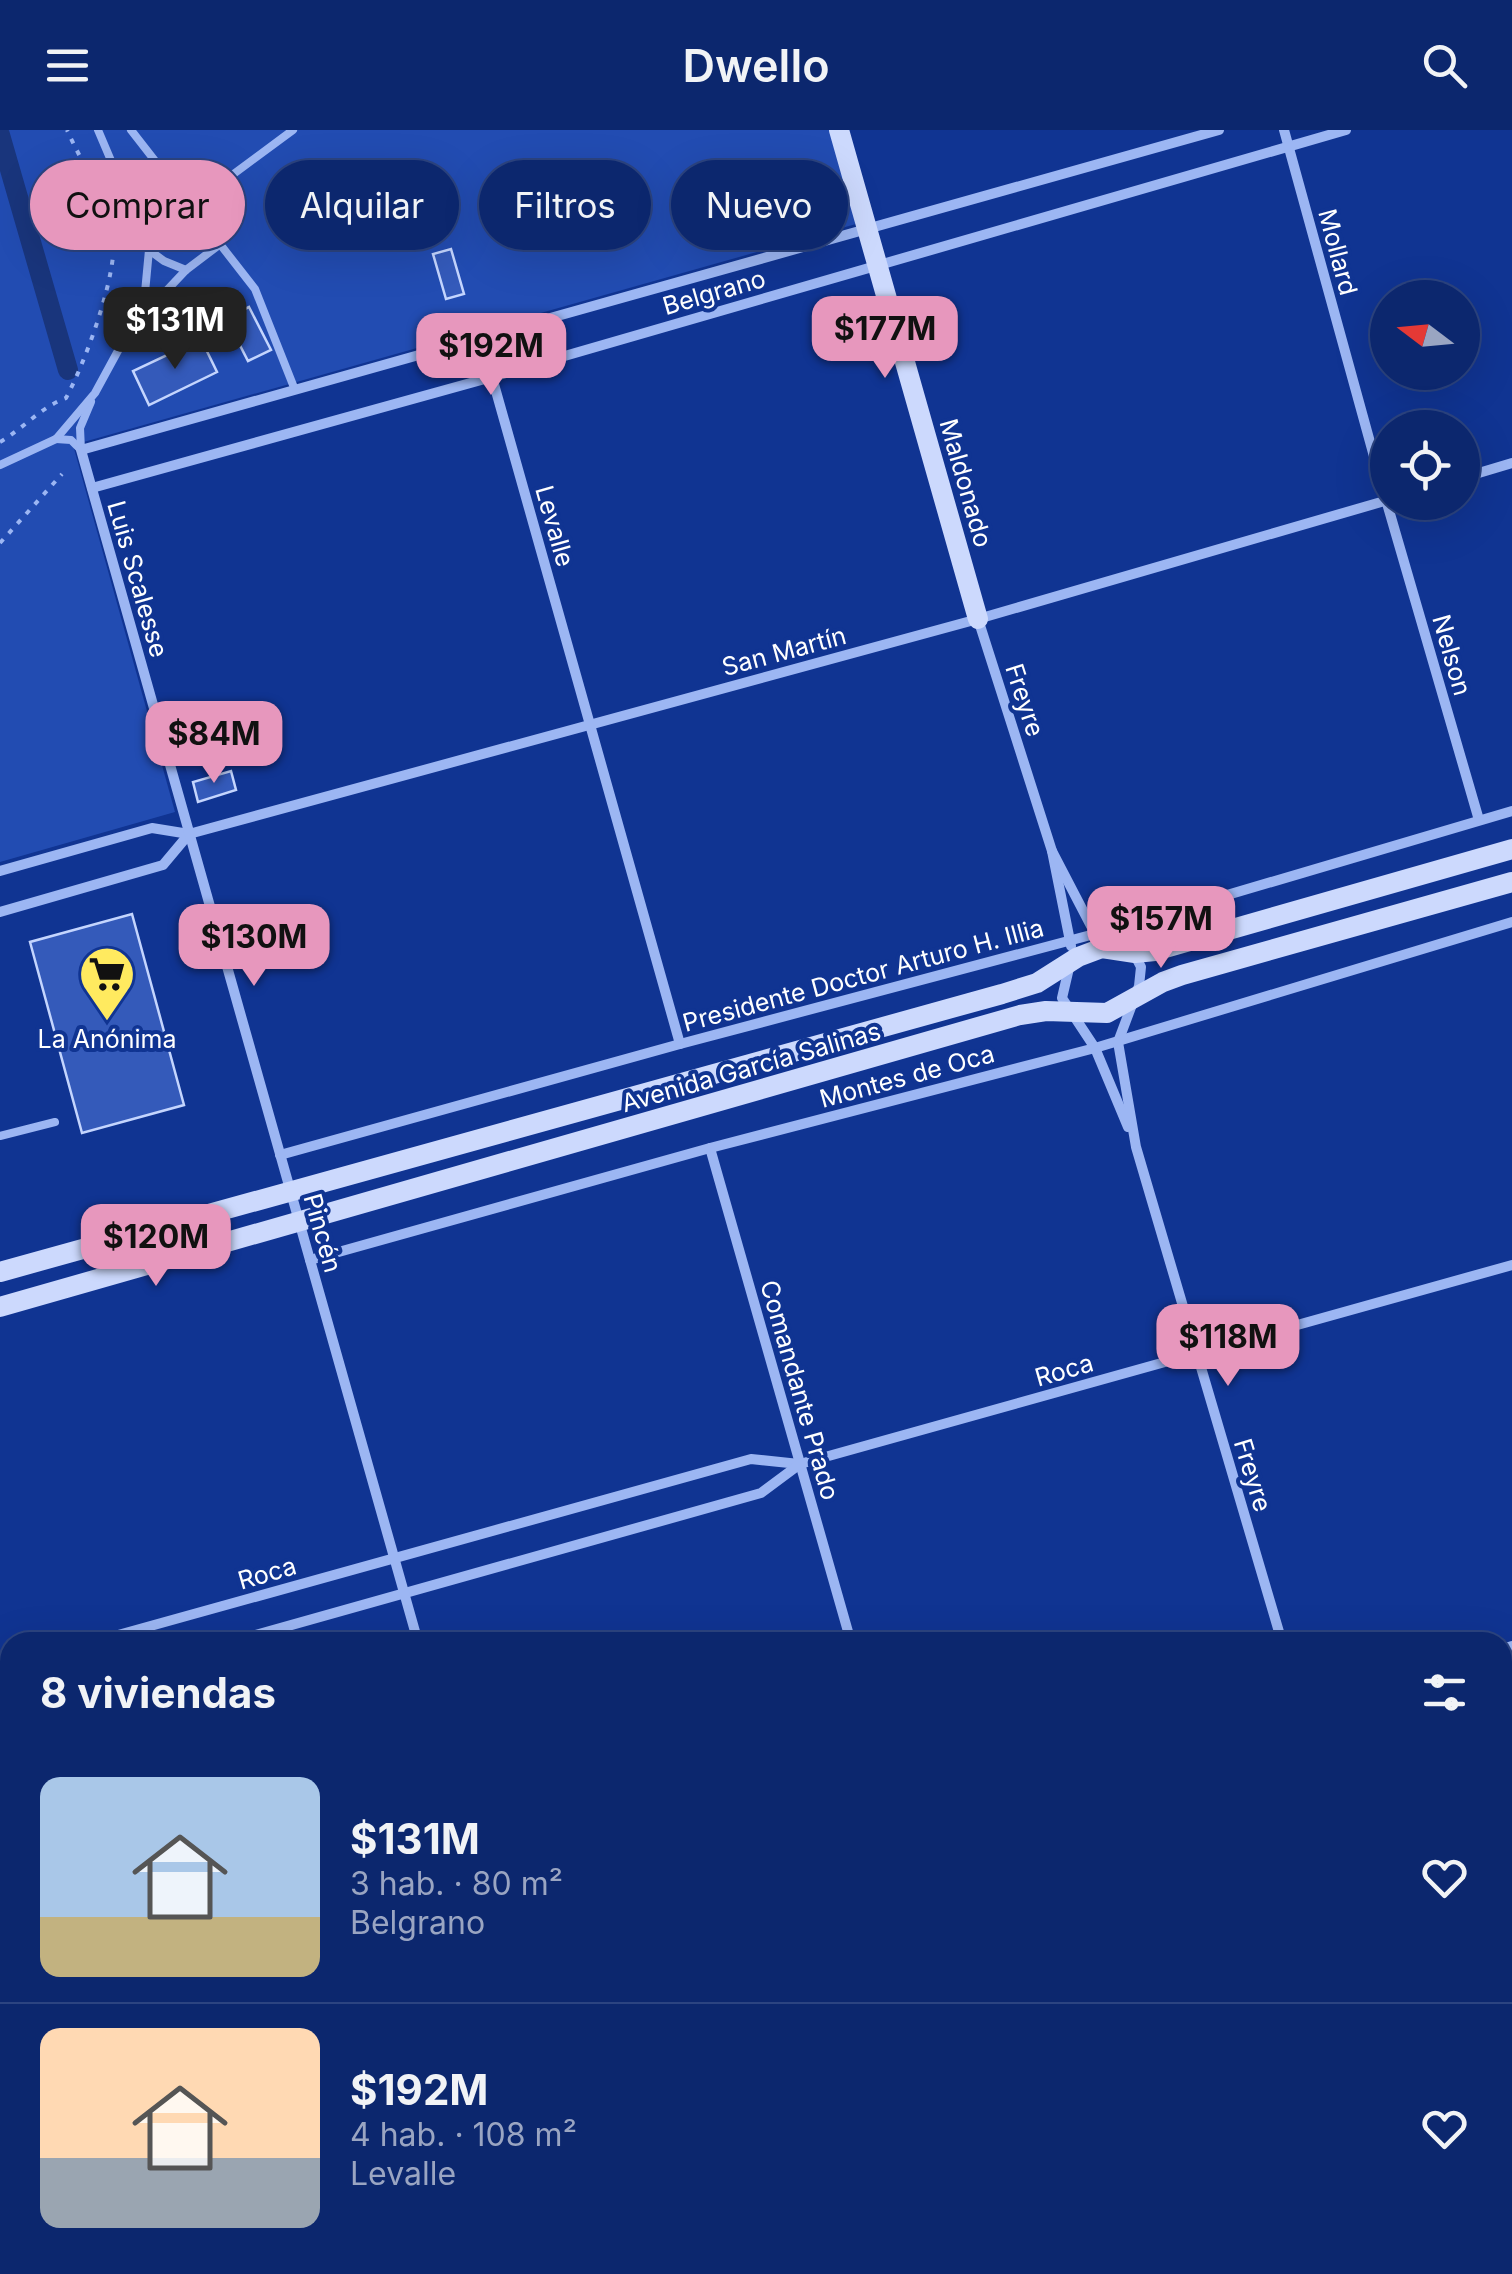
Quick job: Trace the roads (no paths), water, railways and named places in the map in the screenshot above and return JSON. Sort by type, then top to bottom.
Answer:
[{"type":"main road","name":"Maldonado","points":[[839,130],[978,618]]},
{"type":"main road","name":"Avenida García Salinas","points":[[0,1272],[1002,994],[1037,983],[1072,951],[1156,951],[1512,849]]},
{"type":"main road","name":"Avenida García Salinas","points":[[0,1307],[1020,1015],[1046,1010],[1107,1013],[1182,975],[1512,882]]},
{"type":"street","name":"Belgrano","points":[[81,450],[1219,130]]},
{"type":"street","name":"Mollard","points":[[1284,130],[1370,439]]},
{"type":"street","name":"Belgrano","points":[[92,488],[492,377],[1346,130]]},
{"type":"street","name":"Levalle","points":[[481,338],[590,724]]},
{"type":"street","name":"Luis Scalesse","points":[[81,450],[189,834]]},
{"type":"street","points":[[1480,473],[1512,463]]},
{"type":"street","name":"San Martín","points":[[0,872],[152,828],[189,834],[978,618],[1370,505]]},
{"type":"street","name":"Nelson","points":[[1393,520],[1479,820]]},
{"type":"street","name":"Freyre","points":[[978,618],[1052,850],[1072,951],[1062,998],[1095,1048],[1136,1147],[1279,1632]]},
{"type":"street","points":[[590,724],[680,1044]]},
{"type":"street","name":"Presidente Doctor Arturo H. Illia","points":[[280,1155],[680,1044],[1072,951],[1102,932],[1512,811]]},
{"type":"street","name":"San Martín","points":[[0,912],[164,865],[189,834]]},
{"type":"street","name":"Pincén","points":[[189,834],[415,1632]]},
{"type":"street","name":"Freyre","points":[[1052,850],[1091,926],[1130,946],[1135,953],[1139,986],[1118,1042],[1136,1147]]},
{"type":"street","points":[[1510,923],[1512,938]]},
{"type":"street","name":"Montes de Oca","points":[[310,1260],[710,1148],[1118,1042],[1510,923]]},
{"type":"street","name":"Comandante Prado","points":[[710,1148],[848,1632]]},
{"type":"street","name":"Roca","points":[[267,1632],[761,1493],[800,1464],[1512,1265]]},
{"type":"street","name":"Roca","points":[[129,1632],[751,1459],[800,1464]]},
{"type":"lane","points":[[98,130],[110,160]]},
{"type":"lane","points":[[131,130],[154,160]]},
{"type":"lane","points":[[245,165],[292,130]]},
{"type":"lane","points":[[148,250],[164,262],[186,270]]},
{"type":"lane","points":[[81,450],[80,428],[95,393],[144,304],[148,250]]},
{"type":"lane","points":[[129,330],[186,270],[211,250]]},
{"type":"lane","points":[[224,250],[255,289],[295,390]]},
{"type":"lane","points":[[0,465],[56,439],[95,393]]},
{"type":"lane","points":[[56,439],[71,440],[81,450]]},
{"type":"lane","points":[[0,1136],[55,1122]]},
{"type":"waterway","points":[[0,135],[68,370]]},
{"type":"place","name":"La Anónima","points":[[107,1023]]}]
